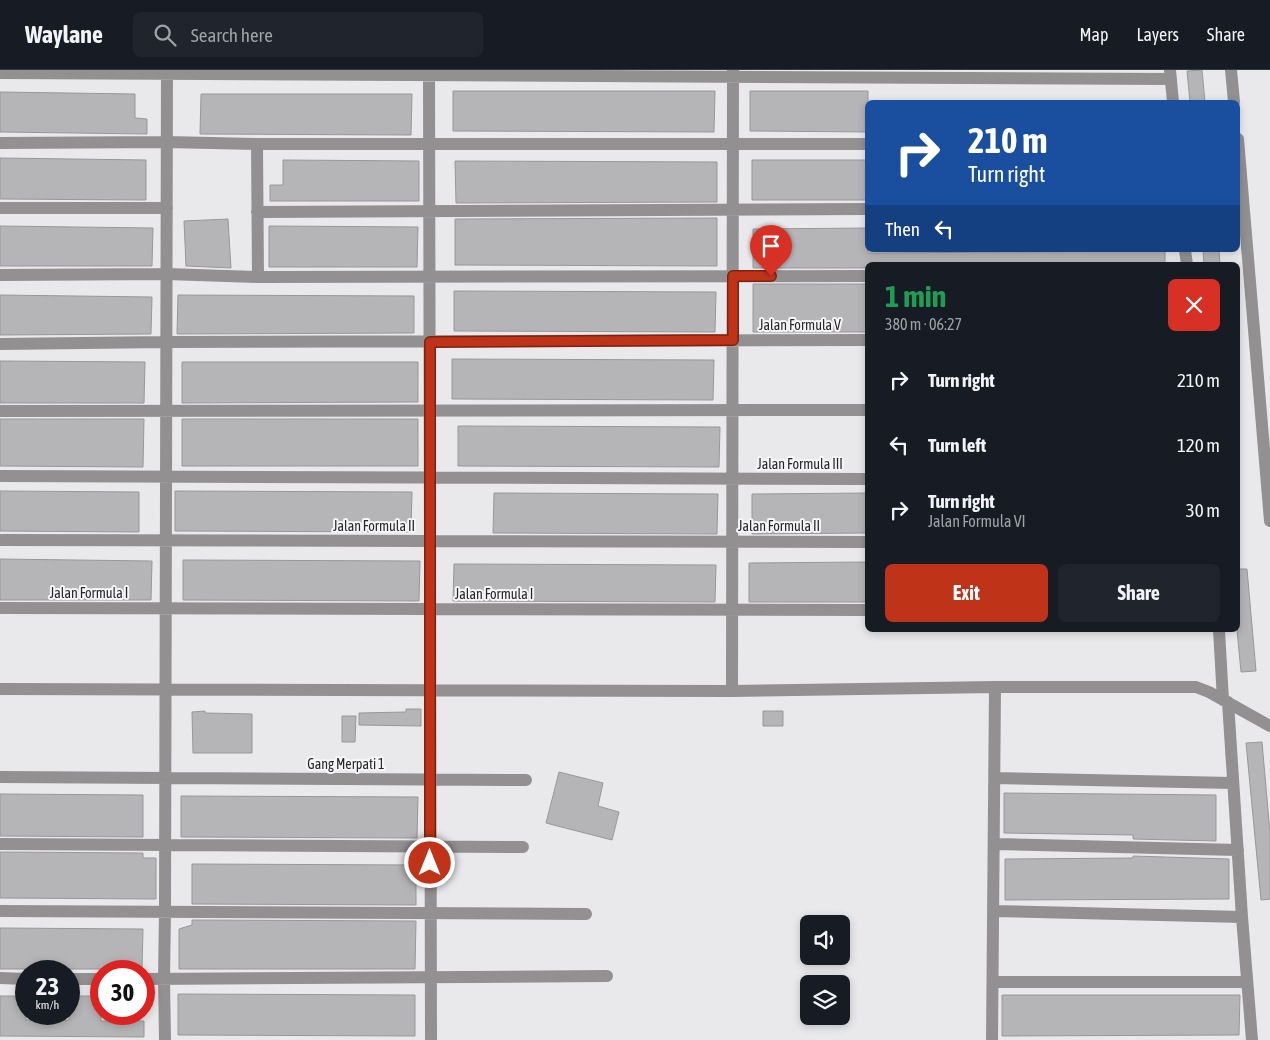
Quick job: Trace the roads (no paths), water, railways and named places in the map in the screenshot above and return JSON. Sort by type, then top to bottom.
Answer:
[{"type":"street","points":[[1231,70],[1234,100]]},
{"type":"street","points":[[165,1040],[167,72]]},
{"type":"street","points":[[0,73],[1170,74],[1173,100]]},
{"type":"street","points":[[429,73],[431,1040]]},
{"type":"street","points":[[732,691],[733,74]]},
{"type":"street","points":[[0,143],[865,144]]},
{"type":"street","points":[[257,144],[258,277]]},
{"type":"street","points":[[1240,163],[1270,521]]},
{"type":"street","points":[[0,208],[167,208]]},
{"type":"street","points":[[257,212],[865,209]]},
{"type":"street","points":[[0,276],[167,274],[258,277],[865,276]]},
{"type":"street","name":"Jalan Formula V","points":[[0,344],[865,340]]},
{"type":"street","points":[[0,411],[865,410]]},
{"type":"street","name":"Jalan Formula III","points":[[0,476],[865,479]]},
{"type":"street","name":"Jalan Formula II","points":[[0,540],[865,542]]},
{"type":"street","name":"Jalan Formula I","points":[[0,608],[865,610]]},
{"type":"street","points":[[1219,632],[1233,783],[1252,1040]]},
{"type":"street","points":[[0,689],[732,691],[995,687],[1196,687],[1226,701],[1270,726]]},
{"type":"street","points":[[992,1040],[995,687]]},
{"type":"street","name":"Gang Merpati 1","points":[[0,777],[526,780]]},
{"type":"street","points":[[995,778],[1233,783]]},
{"type":"street","points":[[0,844],[523,847]]},
{"type":"street","points":[[994,844],[1238,850]]},
{"type":"street","points":[[0,911],[586,914]]},
{"type":"street","points":[[994,911],[1242,917]]},
{"type":"street","points":[[155,980],[607,976]]},
{"type":"street","points":[[0,978],[15,979]]},
{"type":"street","points":[[993,982],[1247,982]]}]
